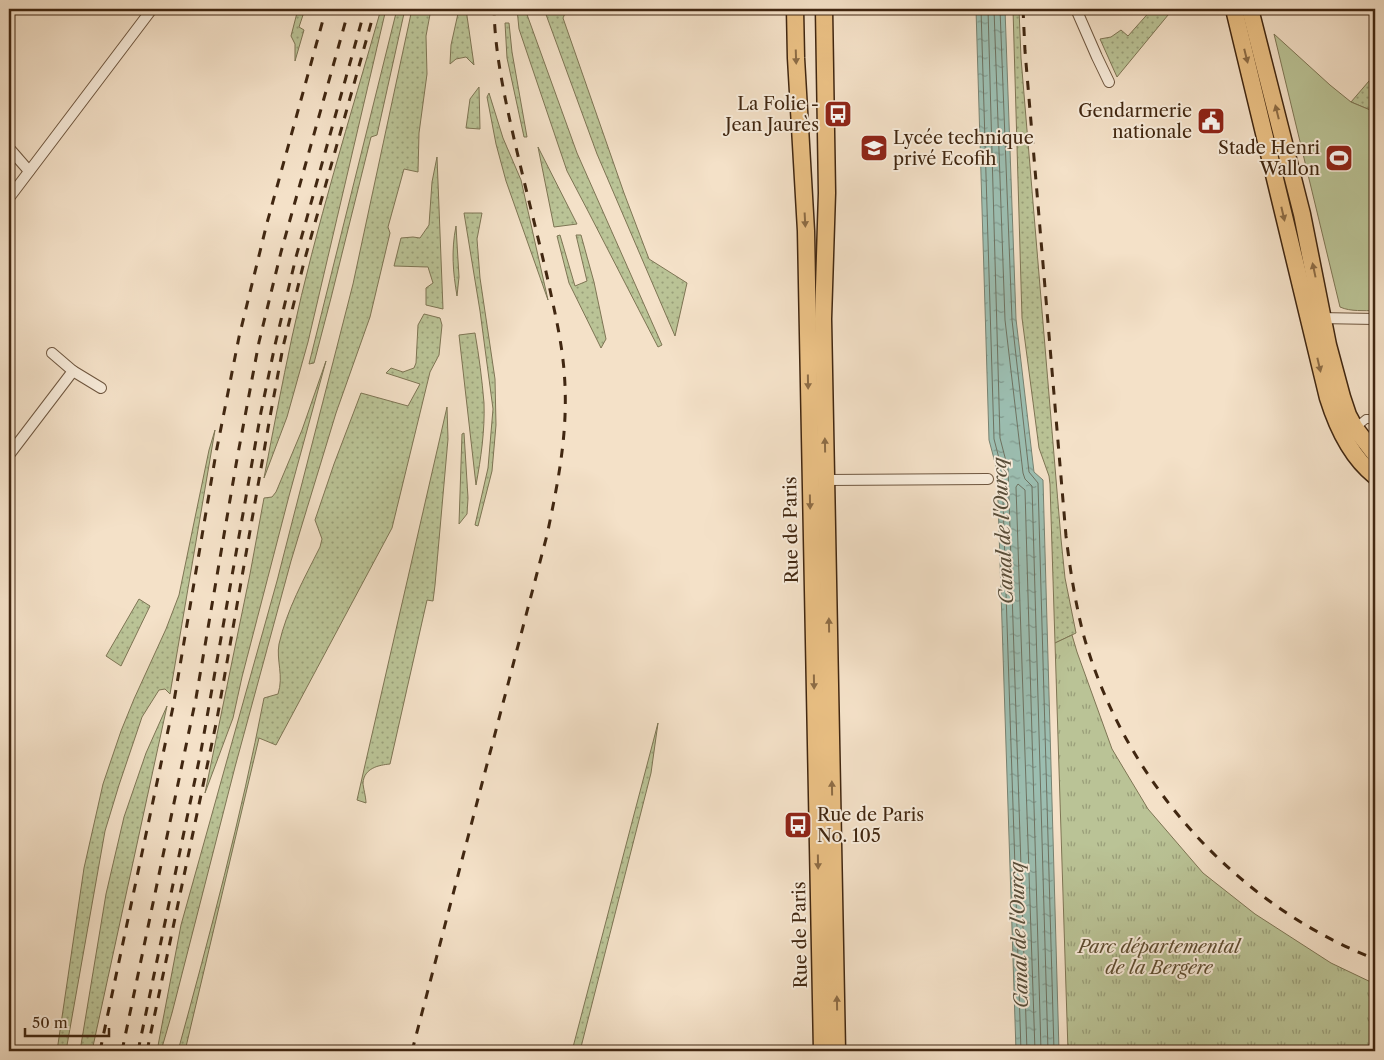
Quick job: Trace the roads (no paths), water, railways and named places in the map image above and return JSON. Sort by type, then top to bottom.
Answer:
[{"type":"main road","name":"Rue de Paris","points":[[795,9],[796,66],[806,235],[822,1051]]},
{"type":"main road","name":"Rue de Paris","points":[[824,9],[827,192],[823,319],[837,1051]]},
{"type":"main road","points":[[1234,9],[1316,318]]},
{"type":"main road","points":[[1250,9],[1302,214],[1328,398],[1333,416],[1375,454]]},
{"type":"main road","points":[[1350,433],[1362,463],[1375,476]]},
{"type":"street","points":[[9,198],[152,9]]},
{"type":"street","points":[[1076,9],[1109,82]]},
{"type":"street","points":[[9,148],[29,171]]},
{"type":"street","points":[[1316,318],[1375,319]]},
{"type":"street","points":[[52,353],[73,372],[101,388]]},
{"type":"street","points":[[9,455],[73,372]]},
{"type":"street","points":[[1350,433],[1366,419],[1375,419]]},
{"type":"street","points":[[826,480],[988,479]]},
{"type":"water","name":"Canal de l'Ourcq","points":[[976,9],[1005,9],[1016,319],[1034,472],[1043,480],[1059,1051],[1016,1051],[997,470],[989,440]]},
{"type":"railway","points":[[100,1051],[173,707],[216,453],[239,337],[267,223],[326,9]]},
{"type":"railway","points":[[122,1051],[196,698],[259,342],[281,252],[349,9]]},
{"type":"railway","points":[[138,1051],[201,751],[261,412],[275,345],[296,257],[365,9]]},
{"type":"railway","points":[[147,1051],[217,719],[283,347],[304,262],[375,9]]},
{"type":"railway","points":[[412,1051],[547,535],[559,473],[564,433],[565,391],[561,343],[548,279],[504,93],[498,60],[494,9]]},
{"type":"railway","points":[[1023,9],[1066,536],[1080,621],[1101,687],[1126,738],[1156,786],[1191,830],[1231,870],[1276,905],[1324,935],[1375,959]]},
{"type":"place","name":"La Folie - Jean Jaurès","points":[[838,114]]},
{"type":"place","name":"Gendarmerie nationale","points":[[1211,121]]},
{"type":"place","name":"Lycée technique privé Ecofih","points":[[874,148]]},
{"type":"place","name":"Stade Henri Wallon","points":[[1339,158]]},
{"type":"place","name":"Rue de Paris No. 105","points":[[798,825]]},
{"type":"park label","name":"Parc départemental de la Bergère","points":[[1159,958]]}]
